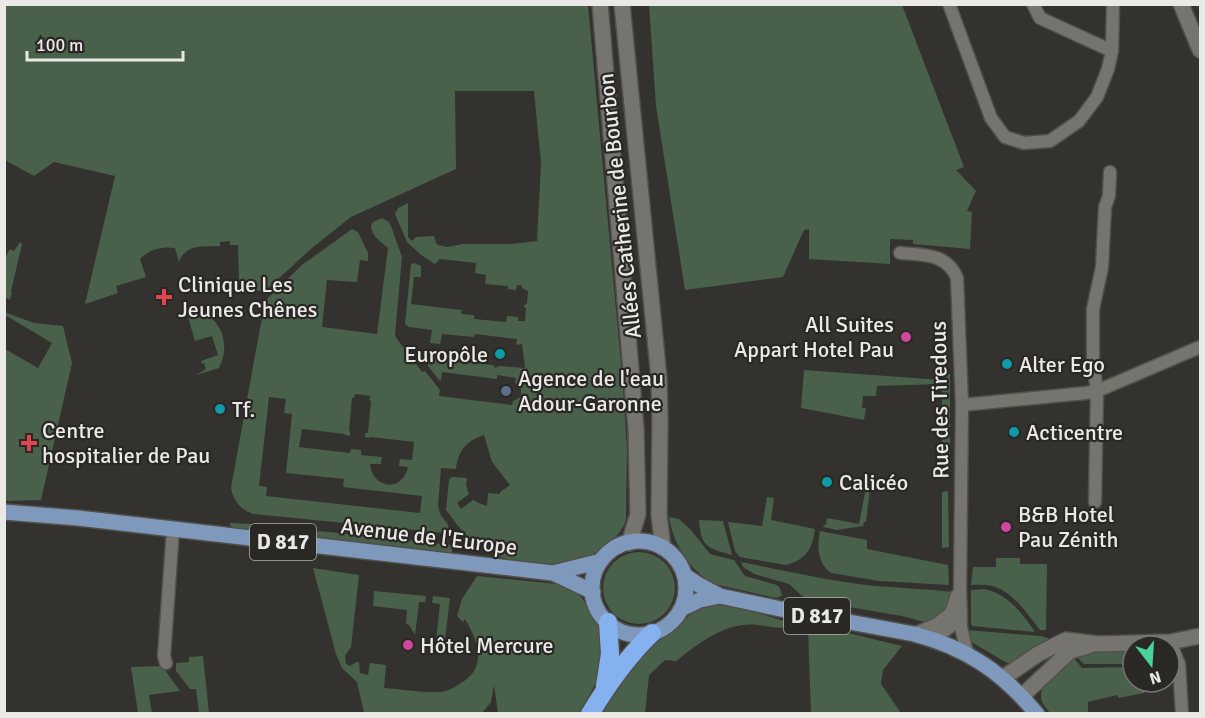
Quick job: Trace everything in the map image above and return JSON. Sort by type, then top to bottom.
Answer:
[{"type":"highway","points":[[603,691],[610,654],[608,622]]},
{"type":"highway","points":[[590,714],[603,691],[628,658],[652,633]]},
{"type":"main road","name":"Allées Catherine de Bourbon","points":[[600,4],[636,429],[638,514],[629,543]]},
{"type":"main road","name":"Allées Catherine de Bourbon","points":[[622,4],[658,378],[659,515],[663,548]]},
{"type":"main road","points":[[1181,4],[1199,42]]},
{"type":"main road","name":"Avenue de l'Europe","points":[[7,513],[173,529],[553,573],[593,592]]},
{"type":"main road","points":[[641,541],[663,548],[676,558],[684,575],[686,592],[681,609],[666,626],[652,633],[624,632],[608,622],[598,610],[593,592],[594,576],[601,561],[617,547],[641,541]]},
{"type":"main road","name":"Avenue de l'Europe","points":[[553,573],[601,561]]},
{"type":"main road","name":"D 817","points":[[684,575],[720,596],[933,639],[967,653],[1003,678],[1037,714]]},
{"type":"main road","name":"D 817","points":[[681,609],[700,600],[720,596]]},
{"type":"main road","points":[[1181,640],[1200,636]]},
{"type":"main road","points":[[1003,678],[1038,654],[1066,640],[1097,644],[1121,643]]},
{"type":"main road","points":[[1022,696],[1070,651],[1097,644]]},
{"type":"street","points":[[949,4],[991,118],[1005,137],[1024,143],[1050,141],[1079,121],[1097,97],[1112,51],[1113,4]]},
{"type":"street","points":[[1033,4],[1040,18],[1112,51]]},
{"type":"street","points":[[1095,502],[1097,391],[1093,362],[1093,309],[1102,267],[1105,207],[1109,196],[1110,172]]},
{"type":"street","name":"Rue des Tiredous","points":[[900,253],[933,256],[940,259],[954,270],[957,278],[962,405],[961,627],[967,653]]},
{"type":"street","points":[[962,405],[1097,391],[1200,347]]},
{"type":"street","points":[[166,663],[164,656],[173,529]]},
{"type":"street","name":"Rue des Tiredous","points":[[914,634],[937,624],[951,613],[960,588]]},
{"type":"street","points":[[933,639],[955,623],[961,610]]},
{"type":"street","points":[[1181,694],[1182,714]]},
{"type":"green space","points":[[5,5],[588,5],[623,386],[627,449],[626,519],[623,527],[604,547],[586,558],[570,563],[533,563],[511,560],[494,554],[483,542],[467,536],[446,510],[449,479],[452,477],[467,478],[466,485],[469,494],[457,503],[461,509],[473,500],[487,506],[488,493],[500,494],[510,485],[492,462],[484,435],[472,440],[464,448],[456,469],[441,468],[438,506],[448,525],[445,533],[253,514],[238,504],[231,488],[267,299],[302,265],[352,229],[358,232],[368,253],[368,261],[360,260],[357,282],[327,280],[322,327],[377,334],[388,248],[374,235],[371,225],[382,218],[389,222],[402,257],[395,335],[422,372],[425,371],[440,390],[439,396],[512,405],[513,401],[521,397],[521,389],[515,383],[516,378],[497,375],[497,379],[442,372],[441,380],[439,380],[428,366],[430,350],[440,351],[439,360],[493,365],[495,368],[499,366],[525,368],[522,344],[516,345],[517,339],[475,334],[474,337],[442,334],[440,344],[430,343],[432,330],[409,327],[405,324],[411,264],[414,263],[421,266],[421,277],[414,277],[411,304],[462,310],[461,314],[474,315],[474,319],[506,322],[507,316],[518,317],[518,321],[525,321],[526,308],[524,305],[527,304],[528,291],[521,285],[517,285],[516,290],[508,289],[508,286],[485,284],[486,275],[475,273],[476,263],[440,259],[435,264],[407,242],[395,214],[398,208],[408,203],[408,237],[412,241],[416,237],[434,236],[438,245],[447,247],[463,244],[512,244],[537,241],[541,163],[534,91],[455,91],[456,169],[351,217],[312,248],[265,291],[222,289],[222,285],[239,280],[238,245],[230,245],[230,241],[220,242],[220,246],[202,246],[191,249],[182,256],[179,262],[175,248],[165,247],[152,251],[140,259],[146,277],[116,286],[118,293],[85,304],[115,176],[54,162],[34,176],[5,160]],"holes":[[[355,394],[370,396],[368,433],[365,433],[365,437],[414,442],[412,460],[400,459],[399,466],[408,467],[405,475],[395,484],[382,483],[372,473],[370,464],[381,464],[382,457],[361,455],[361,450],[351,449],[350,453],[299,447],[302,429],[350,436],[352,398]],[[269,397],[286,399],[284,413],[292,414],[286,473],[344,479],[343,487],[422,496],[420,513],[266,496],[267,487],[259,486]]]},
{"type":"green space","points":[[649,5],[902,5],[964,167],[956,170],[976,191],[967,211],[972,212],[970,249],[913,244],[913,240],[890,239],[890,264],[809,259],[809,229],[804,230],[783,277],[685,290],[656,106]]},
{"type":"green space","points":[[20,242],[22,244],[10,300],[5,297],[5,258],[10,249],[14,251]]},
{"type":"green space","points":[[186,310],[207,315],[220,328],[224,347],[219,368],[196,375],[206,369],[201,361],[218,355],[212,336],[195,341]]},
{"type":"green space","name":"Centre hospitalier de Pau","points":[[4,312],[34,323],[63,326],[72,363],[41,500],[5,501],[5,349],[38,368],[52,343],[5,315]]},
{"type":"green space","points":[[804,370],[941,380],[942,372],[950,374],[950,469],[942,469],[942,384],[877,386],[876,396],[863,396],[862,408],[866,408],[864,420],[801,408]]},
{"type":"green space","points":[[866,488],[870,489],[866,522],[863,526],[837,530],[823,527],[826,525],[827,518],[859,524]]},
{"type":"green space","points":[[948,491],[949,547],[942,548],[942,492]]},
{"type":"green space","points":[[767,497],[774,498],[771,520],[815,529],[810,548],[804,556],[793,563],[786,565],[740,557],[735,551],[728,522],[762,526]]},
{"type":"green space","points":[[669,517],[679,519],[710,554],[734,560],[745,576],[777,585],[782,596],[776,598],[714,584],[705,578],[684,556],[674,537]]},
{"type":"green space","points":[[699,520],[723,521],[732,555],[707,545],[701,536]]},
{"type":"green space","points":[[230,523],[312,529],[313,536],[233,528]]},
{"type":"green space","points":[[319,531],[452,545],[452,553],[317,537]]},
{"type":"green space","points":[[820,531],[867,540],[867,549],[948,565],[949,585],[879,581],[831,573],[826,569],[819,554]]},
{"type":"green space","points":[[646,552],[665,562],[673,574],[675,588],[673,602],[665,614],[653,622],[632,624],[613,614],[605,602],[603,581],[613,562],[625,554]]},
{"type":"green space","points":[[996,558],[1020,558],[1020,564],[1047,564],[1046,630],[1040,630],[1020,605],[1002,590],[989,585],[971,585],[973,567],[996,567]]},
{"type":"green space","points":[[741,562],[857,584],[953,592],[949,611],[931,622],[925,622],[813,601],[802,596],[789,584],[754,574],[743,567]]},
{"type":"green space","points":[[313,568],[359,575],[351,647],[345,656],[346,664],[350,666],[359,662],[360,673],[368,675],[370,663],[386,665],[384,688],[440,692],[453,688],[469,677],[478,662],[477,645],[465,619],[463,622],[457,616],[462,599],[477,576],[557,584],[578,594],[585,602],[603,635],[601,662],[595,684],[579,713],[498,713],[494,685],[491,702],[482,713],[364,713],[357,682],[342,668],[336,654]]},
{"type":"green space","points":[[984,589],[1007,600],[1035,632],[972,626],[971,590]]},
{"type":"green space","points":[[374,591],[426,596],[425,602],[419,602],[415,635],[406,624],[407,610],[373,606]]},
{"type":"green space","points":[[433,596],[450,598],[444,647],[440,647],[441,642],[436,641],[440,604],[432,603]]},
{"type":"green space","points":[[728,604],[787,622],[786,626],[781,628],[747,625],[724,630],[699,644],[676,661],[665,660],[649,675],[645,713],[600,714],[629,667],[649,646],[672,632],[692,613],[705,607]]},
{"type":"green space","points":[[808,630],[852,634],[902,646],[883,670],[881,684],[901,713],[811,713]]},
{"type":"green space","points":[[967,630],[1041,636],[1056,641],[1013,664],[1007,663],[968,640]]},
{"type":"green space","points":[[1121,649],[1121,664],[1084,664],[1077,657],[1104,650]]},
{"type":"green space","points":[[203,656],[209,713],[199,713],[196,689],[190,689],[176,671],[176,663],[189,662],[189,657]]},
{"type":"green space","points":[[1073,657],[1082,668],[1121,667],[1121,694],[1139,694],[1119,698],[1117,695],[1088,702],[1088,713],[1050,713],[1041,697],[1044,685],[1052,674]]},
{"type":"green space","points":[[162,666],[180,691],[149,695],[152,713],[138,713],[131,667]]},
{"type":"place","name":"Clinique Les Jeunes Chênes","points":[[164,297]]},
{"type":"place","name":"All Suites Appart Hotel Pau","points":[[906,337]]},
{"type":"place","name":"Europôle","points":[[500,354]]},
{"type":"place","name":"Alter Ego","points":[[1007,364]]},
{"type":"place","name":"Agence de l'eau Adour-Garonne","points":[[506,391]]},
{"type":"place","name":"Tf.","points":[[220,409]]},
{"type":"place","name":"Acticentre","points":[[1014,432]]},
{"type":"place","name":"Centre hospitalier de Pau","points":[[29,443]]},
{"type":"place","name":"Calicéo","points":[[827,482]]},
{"type":"place","name":"B&B Hotel Pau Zénith","points":[[1006,527]]},
{"type":"place","name":"Hôtel Mercure","points":[[408,645]]}]
